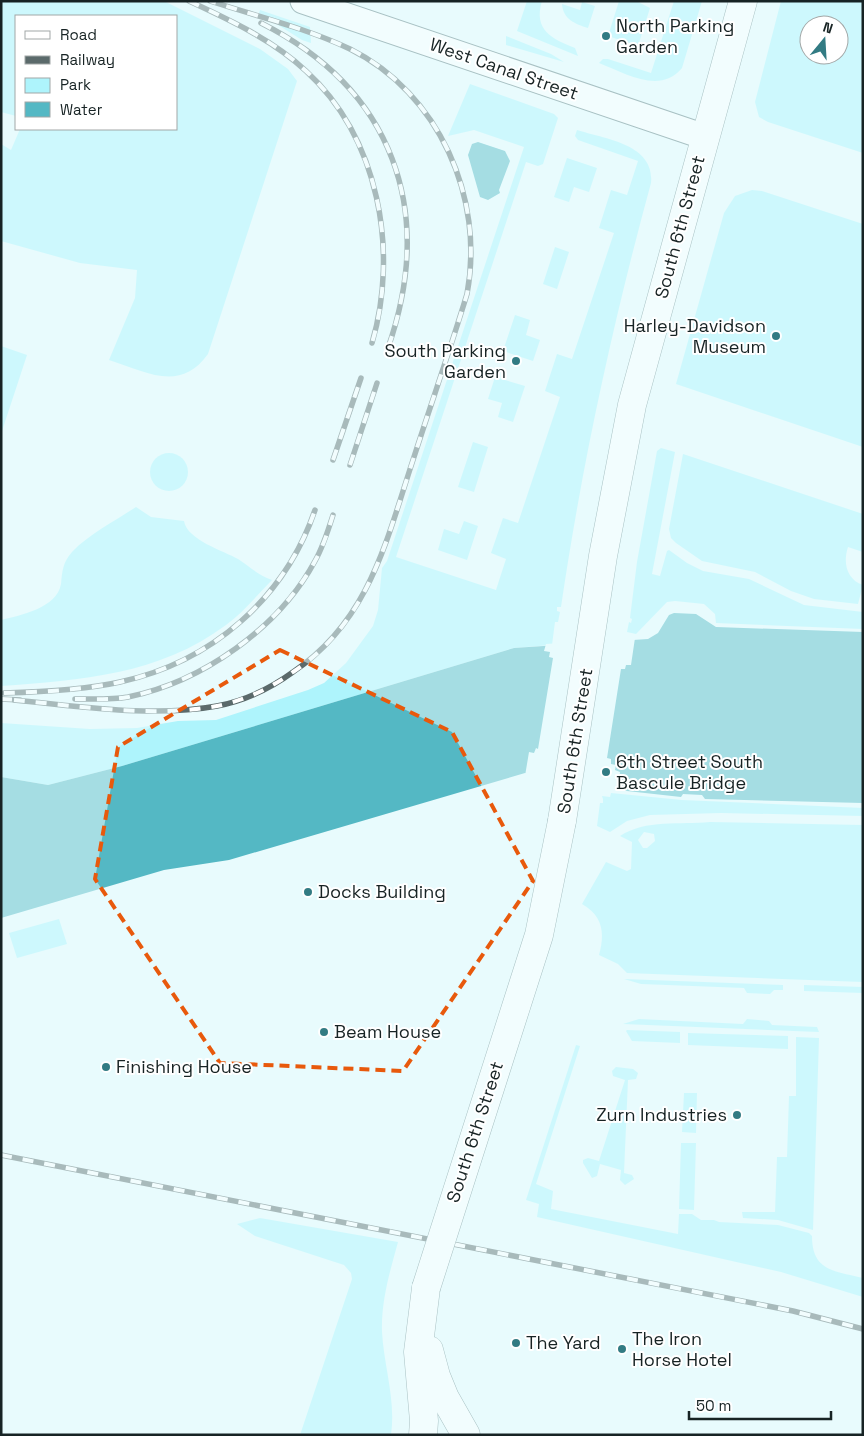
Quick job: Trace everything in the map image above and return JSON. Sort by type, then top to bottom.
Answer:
[{"type":"main road","name":"South 6th Street","points":[[423,1435],[424,1421],[418,1352],[426,1288],[526,976],[548,900],[565,804],[603,556],[632,405],[742,1]]},
{"type":"main road","points":[[420,1338],[429,1350],[436,1376],[445,1398],[466,1435]]},
{"type":"street","name":"West Canal Street","points":[[303,1],[705,137]]},
{"type":"highlighted area","points":[[280,650],[452,732],[533,881],[403,1071],[220,1063],[95,879],[118,747]]},
{"type":"green space","points":[[1,1],[164,1],[260,49],[288,69],[297,81],[208,354],[197,366],[186,373],[162,376],[150,374],[109,360],[135,298],[137,270],[80,263],[1,241],[1,144],[11,150],[20,130],[178,130],[178,15],[15,15],[15,116],[1,112]]},
{"type":"green space","points":[[527,1],[542,1],[540,19],[542,26],[552,37],[575,48],[578,56],[517,31]]},
{"type":"green space","points":[[619,1],[636,1],[650,8],[638,46],[608,36]]},
{"type":"green space","points":[[674,1],[702,1],[682,68],[673,76],[653,81],[631,76],[599,63],[603,59],[608,59],[651,73]]},
{"type":"green space","points":[[781,1],[863,1],[863,153],[768,122],[759,117],[755,102]]},
{"type":"green space","points":[[582,2],[595,6],[588,28],[570,20],[565,14],[562,4],[580,10]]},
{"type":"green space","points":[[260,10],[310,27],[311,43],[302,40],[259,13]]},
{"type":"green space","points":[[506,36],[551,54],[564,62],[506,45]]},
{"type":"green space","points":[[470,84],[554,114],[558,118],[543,164],[538,166],[526,162],[396,557],[496,590],[506,559],[491,553],[503,518],[518,523],[560,397],[545,391],[557,354],[572,359],[614,233],[599,228],[611,190],[627,195],[638,161],[578,140],[575,136],[577,130],[614,140],[637,151],[645,160],[650,170],[651,183],[611,341],[589,447],[561,607],[557,607],[557,611],[560,612],[558,622],[555,622],[552,645],[514,648],[122,766],[48,785],[1,777],[1,723],[90,729],[137,728],[178,721],[216,720],[324,683],[346,663],[373,626],[378,610],[382,568],[387,561],[524,147],[474,130],[448,136]]},
{"type":"green space","points":[[567,158],[597,168],[589,192],[574,187],[569,202],[554,197]]},
{"type":"green space","points":[[752,190],[762,191],[863,224],[863,447],[676,384],[724,213],[735,196]]},
{"type":"green space","points":[[555,247],[569,252],[557,289],[543,284]]},
{"type":"green space","points":[[515,315],[530,320],[526,335],[540,340],[533,361],[503,351]]},
{"type":"green space","points":[[1,346],[27,355],[1,434]]},
{"type":"green space","points":[[495,377],[525,386],[513,422],[498,417],[502,403],[488,399]]},
{"type":"green space","points":[[473,442],[488,447],[474,492],[458,487]]},
{"type":"green space","points":[[661,448],[675,452],[652,574],[660,576],[667,551],[669,550],[687,563],[703,571],[749,579],[804,605],[863,612],[863,629],[716,623],[715,614],[704,604],[675,601],[667,602],[636,634],[627,632],[629,622],[631,623],[632,619],[630,618],[637,562],[657,451]]},
{"type":"green space","points":[[169,453],[182,459],[188,472],[182,485],[169,491],[156,485],[150,472],[156,459]]},
{"type":"green space","points":[[683,454],[863,514],[863,552],[848,547],[846,558],[849,574],[863,585],[858,604],[814,599],[791,591],[755,572],[702,561],[676,543],[671,538],[669,529]]},
{"type":"green space","points":[[136,507],[151,517],[184,521],[192,534],[199,539],[238,559],[272,580],[226,625],[200,642],[174,655],[118,672],[60,681],[1,686],[1,620],[18,616],[46,605],[58,592],[65,563],[72,552],[94,534]]},
{"type":"green space","points":[[464,521],[478,526],[467,560],[438,550],[444,529],[459,534]]},
{"type":"green space","points":[[611,793],[682,800],[863,808],[863,816],[721,813],[650,815],[627,821],[610,832],[597,826],[600,803],[603,803],[602,796],[610,797]]},
{"type":"green space","points":[[710,822],[863,825],[863,982],[627,973],[618,964],[599,955],[602,939],[601,926],[594,914],[582,904],[606,862],[627,871],[631,869],[632,842],[620,836],[641,827],[652,825]],"holes":[[[644,832],[654,834],[655,841],[647,848],[643,848],[638,840]]]},
{"type":"green space","points":[[59,919],[67,944],[17,958],[9,933]]},
{"type":"green space","points":[[624,979],[783,985],[783,990],[774,990],[770,994],[747,993],[744,988],[641,984]]},
{"type":"green space","points":[[804,985],[863,987],[863,993],[804,991]]},
{"type":"green space","points":[[639,1019],[743,1024],[747,1019],[769,1021],[772,1025],[817,1027],[819,1032],[623,1024]]},
{"type":"green space","points":[[627,1030],[680,1032],[680,1043],[632,1041]]},
{"type":"green space","points":[[688,1033],[788,1036],[788,1049],[688,1045]]},
{"type":"green space","points":[[796,1037],[819,1038],[813,1230],[778,1220],[743,1218],[742,1212],[775,1212],[777,1157],[787,1157],[789,1096],[796,1096]]},
{"type":"green space","points":[[576,1045],[580,1046],[536,1184],[553,1191],[551,1209],[678,1234],[679,1214],[692,1214],[701,1220],[719,1222],[778,1225],[809,1233],[812,1236],[813,1248],[820,1263],[834,1271],[863,1278],[863,1297],[781,1272],[537,1217],[539,1204],[526,1200]]},
{"type":"green space","points":[[616,1067],[633,1069],[638,1073],[636,1079],[628,1080],[624,1173],[632,1175],[634,1179],[625,1185],[620,1180],[621,1170],[600,1164],[597,1176],[592,1178],[583,1163],[583,1160],[588,1158],[599,1161],[625,1080],[613,1076],[612,1071]]},
{"type":"green space","points":[[684,1093],[697,1093],[696,1133],[682,1132]]},
{"type":"green space","points":[[681,1143],[696,1143],[694,1210],[679,1209]]},
{"type":"green space","points":[[260,1218],[398,1242],[387,1286],[382,1320],[383,1345],[392,1409],[391,1435],[300,1435],[352,1279],[351,1273],[344,1265],[255,1236],[237,1224]]},
{"type":"water","points":[[478,142],[505,151],[510,161],[499,190],[500,193],[488,200],[480,197],[468,155],[472,144]]},
{"type":"water","points":[[674,613],[696,614],[716,627],[863,632],[863,803],[705,799],[702,795],[683,794],[681,797],[618,790],[525,773],[229,860],[164,870],[1,918],[1,777],[48,785],[122,766],[514,648],[648,639],[658,633],[669,615]]},
{"type":"pier","points":[[635,638],[631,665],[626,665],[625,669],[621,669],[607,758],[611,759],[611,764],[616,765],[615,770],[620,772],[618,792],[525,776],[529,752],[534,753],[536,748],[538,749],[553,658],[549,657],[550,652],[544,651],[546,644]]},
{"type":"railway","points":[[189,1],[265,40],[293,60],[331,98],[351,129],[366,162],[376,198],[382,234],[383,271],[380,308],[372,343]]},
{"type":"railway","points":[[14,700],[141,711],[167,711],[217,706],[237,701],[276,683],[319,652],[340,629],[357,604],[383,550],[467,294],[471,258],[469,221],[461,186],[449,152],[431,121],[408,92],[381,68],[350,49],[298,29],[210,1]]},
{"type":"railway","points":[[261,23],[306,50],[343,82],[372,118],[392,158],[404,202],[407,248],[402,297],[388,348]]},
{"type":"railway","points":[[333,460],[361,378]]},
{"type":"railway","points":[[350,465],[377,383]]},
{"type":"railway","points":[[4,693],[77,689],[120,682],[154,672],[185,659],[214,642],[241,622],[264,598],[285,571],[302,542],[315,510]]},
{"type":"railway","points":[[75,699],[122,698],[156,690],[210,665],[236,648],[260,630],[300,585],[315,561],[333,515]]},
{"type":"railway","points":[[1,699],[20,700]]},
{"type":"railway","points":[[1,1155],[793,1311],[863,1329]]},
{"type":"place","name":"North Parking Garden","points":[[606,36]]},
{"type":"place","name":"Harley-Davidson Museum","points":[[776,336]]},
{"type":"place","name":"South Parking Garden","points":[[516,361]]},
{"type":"place","name":"6th Street South Bascule Bridge","points":[[606,772]]},
{"type":"place","name":"Docks Building","points":[[308,892]]},
{"type":"place","name":"Beam House","points":[[324,1032]]},
{"type":"place","name":"Finishing House","points":[[106,1067]]},
{"type":"place","name":"Zurn Industries","points":[[737,1115]]},
{"type":"place","name":"The Yard","points":[[516,1343]]},
{"type":"place","name":"The Iron Horse Hotel","points":[[622,1349]]}]
